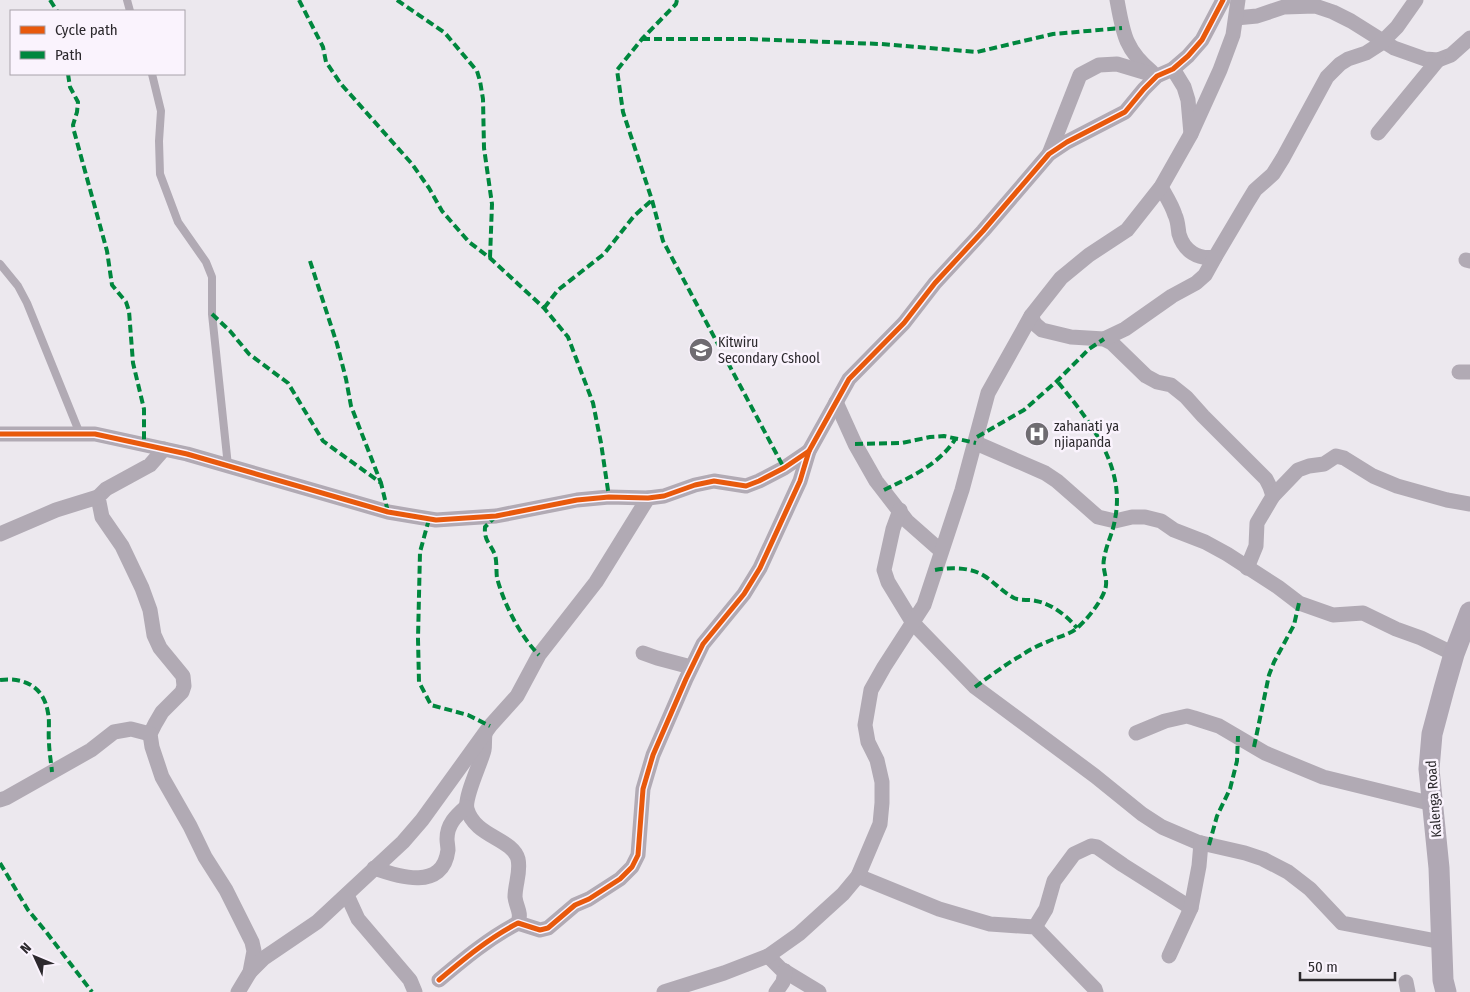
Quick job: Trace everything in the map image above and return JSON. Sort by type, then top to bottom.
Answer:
[{"type":"main road","name":"Kalenga Road","points":[[1446,992],[1443,980],[1440,868],[1428,769],[1432,734],[1454,654],[1470,612]]},
{"type":"street","points":[[1117,0],[1122,28],[1129,49],[1138,61],[1157,76]]},
{"type":"street","points":[[518,923],[540,930],[548,928],[575,905],[589,899],[620,879],[632,867],[638,855],[643,789],[662,732],[691,667],[704,644],[744,594],[760,568],[800,481],[809,451],[849,379],[904,323],[935,283],[983,231],[1049,154],[1067,142],[1125,112],[1157,76],[1173,69],[1202,40],[1223,0]]},
{"type":"street","points":[[664,992],[724,973],[768,956],[799,934],[843,894],[858,876],[880,824],[882,804],[882,782],[877,760],[868,742],[865,725],[866,708],[871,690],[888,659],[924,605],[962,490],[988,393],[1031,316],[1060,278],[1089,255],[1127,230],[1161,187],[1191,134],[1220,70],[1233,35],[1238,0]]},
{"type":"street","points":[[1104,339],[1125,329],[1172,296],[1196,283],[1205,275],[1255,190],[1272,174],[1283,158],[1327,77],[1340,64],[1366,53],[1383,41],[1397,27],[1416,0]]},
{"type":"street","points":[[1236,18],[1256,16],[1284,7],[1315,6],[1351,21],[1394,48],[1438,60],[1452,55],[1470,38]]},
{"type":"street","points":[[1378,132],[1438,60]]},
{"type":"street","points":[[1049,154],[1080,75],[1099,65],[1117,64],[1157,76]]},
{"type":"street","points":[[1173,69],[1184,87],[1188,100],[1191,134]]},
{"type":"street","points":[[1161,187],[1172,207],[1182,241],[1187,248],[1201,257],[1215,257]]},
{"type":"street","points":[[1031,316],[1035,324],[1042,330],[1071,336],[1104,339],[1112,343],[1151,380],[1171,385],[1186,397],[1266,479],[1272,496]]},
{"type":"street","points":[[836,402],[855,444],[876,481],[912,526],[941,551]]},
{"type":"street","points":[[0,434],[95,434],[164,449],[228,466],[388,512],[436,520],[496,516],[577,500],[609,497],[648,498],[664,496],[695,485],[714,481],[746,486],[784,468],[809,451]]},
{"type":"street","points":[[976,443],[1045,473],[1098,517],[1115,521],[1132,517],[1145,517],[1161,521],[1174,530],[1205,542],[1228,554],[1299,603],[1334,615],[1363,613],[1454,654]]},
{"type":"street","points":[[0,534],[56,510],[98,497],[112,485],[150,465],[164,449]]},
{"type":"street","points":[[1247,568],[1256,546],[1257,523],[1272,496],[1298,470],[1324,464],[1336,456],[1344,458],[1373,476],[1397,486],[1447,500],[1470,504]]},
{"type":"street","points":[[98,497],[102,517],[125,552],[142,588],[150,610],[154,635],[160,648],[183,676],[182,692],[162,712],[150,734],[156,763],[205,856],[226,890],[252,942],[254,952],[250,972]]},
{"type":"street","points":[[238,992],[250,972],[264,958],[317,922],[403,842],[422,820],[484,734],[517,696],[539,655],[596,582],[648,498]]},
{"type":"street","points":[[900,510],[893,529],[884,570],[888,582],[913,624],[975,687],[1142,814],[1180,836],[1245,853],[1263,859],[1288,872],[1310,889],[1342,923],[1442,942]]},
{"type":"street","points":[[643,653],[691,667]]},
{"type":"street","points":[[1136,733],[1165,721],[1187,716],[1219,726],[1265,753],[1323,777],[1433,804]]},
{"type":"street","points":[[0,800],[92,750],[114,732],[131,729],[150,734]]},
{"type":"street","points":[[439,980],[478,948],[518,923],[520,913],[516,900],[519,866],[516,855],[501,842],[484,832],[472,819],[466,807],[484,748],[484,734]]},
{"type":"street","points":[[374,868],[390,874],[413,878],[426,878],[435,874],[443,864],[448,851],[448,828],[454,817],[466,807]]},
{"type":"street","points":[[1169,956],[1191,908],[1199,866],[1201,843]]},
{"type":"street","points":[[1035,927],[1046,909],[1054,881],[1074,854],[1091,846],[1098,847],[1191,908]]},
{"type":"street","points":[[858,876],[939,909],[990,924],[1035,927],[1096,992]]},
{"type":"street","points":[[347,895],[358,919],[410,980],[415,992]]},
{"type":"street","points":[[768,956],[785,971],[820,992]]},
{"type":"street","points":[[776,992],[784,982],[785,971]]},
{"type":"lane","points":[[152,75],[162,111],[159,141],[160,174],[178,222],[206,262],[212,277],[212,314],[228,466]]},
{"type":"lane","points":[[0,264],[18,286],[27,303],[80,434]]},
{"type":"marked path","points":[[50,0],[56,10]]},
{"type":"marked path","points":[[299,0],[323,47],[326,62],[341,84],[412,164],[442,211],[469,242],[490,258],[544,308],[568,337],[593,403],[609,497]]},
{"type":"marked path","points":[[397,0],[445,33],[477,71],[483,99],[484,148],[492,204],[490,258]]},
{"type":"marked path","points":[[677,0],[676,4],[642,39],[617,70],[623,112],[652,200],[663,241],[784,468]]},
{"type":"marked path","points":[[642,39],[748,39],[881,44],[977,52],[1053,34],[1122,28]]},
{"type":"marked path","points":[[68,75],[70,87],[78,102],[73,125],[74,131],[107,251],[112,285],[126,302],[129,311],[133,363],[144,409],[144,445]]},
{"type":"marked path","points":[[544,308],[558,290],[604,254],[634,216],[652,200]]},
{"type":"marked path","points":[[310,261],[337,344],[351,406],[381,483]]},
{"type":"marked path","points":[[212,314],[230,331],[249,354],[288,383],[323,441],[381,483],[388,512]]},
{"type":"marked path","points":[[977,437],[1024,410],[1089,349],[1104,339]]},
{"type":"marked path","points":[[975,687],[1028,651],[1076,629],[1094,609],[1105,590],[1104,562],[1113,529],[1117,499],[1115,481],[1110,462],[1102,445],[1081,412],[1057,381]]},
{"type":"marked path","points":[[855,444],[902,443],[944,436],[976,443]]},
{"type":"marked path","points":[[884,490],[924,469],[942,455],[956,438]]},
{"type":"marked path","points":[[496,516],[485,527],[485,532],[486,539],[495,555],[500,588],[508,609],[519,629],[539,655]]},
{"type":"marked path","points":[[429,519],[420,552],[419,682],[431,705],[468,715],[490,726]]},
{"type":"marked path","points":[[935,570],[948,568],[974,571],[986,577],[1014,598],[1036,601],[1053,608],[1069,619],[1077,628]]},
{"type":"marked path","points":[[1254,747],[1269,675],[1294,625],[1299,603]]},
{"type":"marked path","points":[[0,680],[9,679],[25,682],[38,690],[42,696],[49,716],[49,745],[52,772]]},
{"type":"marked path","points":[[1209,845],[1217,816],[1230,789],[1237,761],[1238,736]]},
{"type":"marked path","points":[[0,863],[28,910],[92,992]]},
{"type":"cycle path","points":[[439,980],[487,942],[518,923],[540,930],[548,928],[575,905],[589,899],[620,879],[632,867],[638,855],[643,789],[653,755],[686,679],[703,644],[744,594],[760,568],[800,481],[809,451],[849,379],[904,323],[935,283],[983,231],[1049,154],[1067,142],[1125,112],[1157,76],[1173,69],[1188,56],[1202,40],[1223,0]]},
{"type":"cycle path","points":[[0,434],[95,434],[187,454],[388,512],[436,520],[496,516],[577,500],[609,497],[648,498],[664,496],[695,485],[714,481],[746,486],[784,468],[809,451]]},
{"type":"place","name":"Kitwiru Secondary Cshool","points":[[701,350]]},
{"type":"place","name":"zahanati ya njiapanda","points":[[1037,434]]}]
